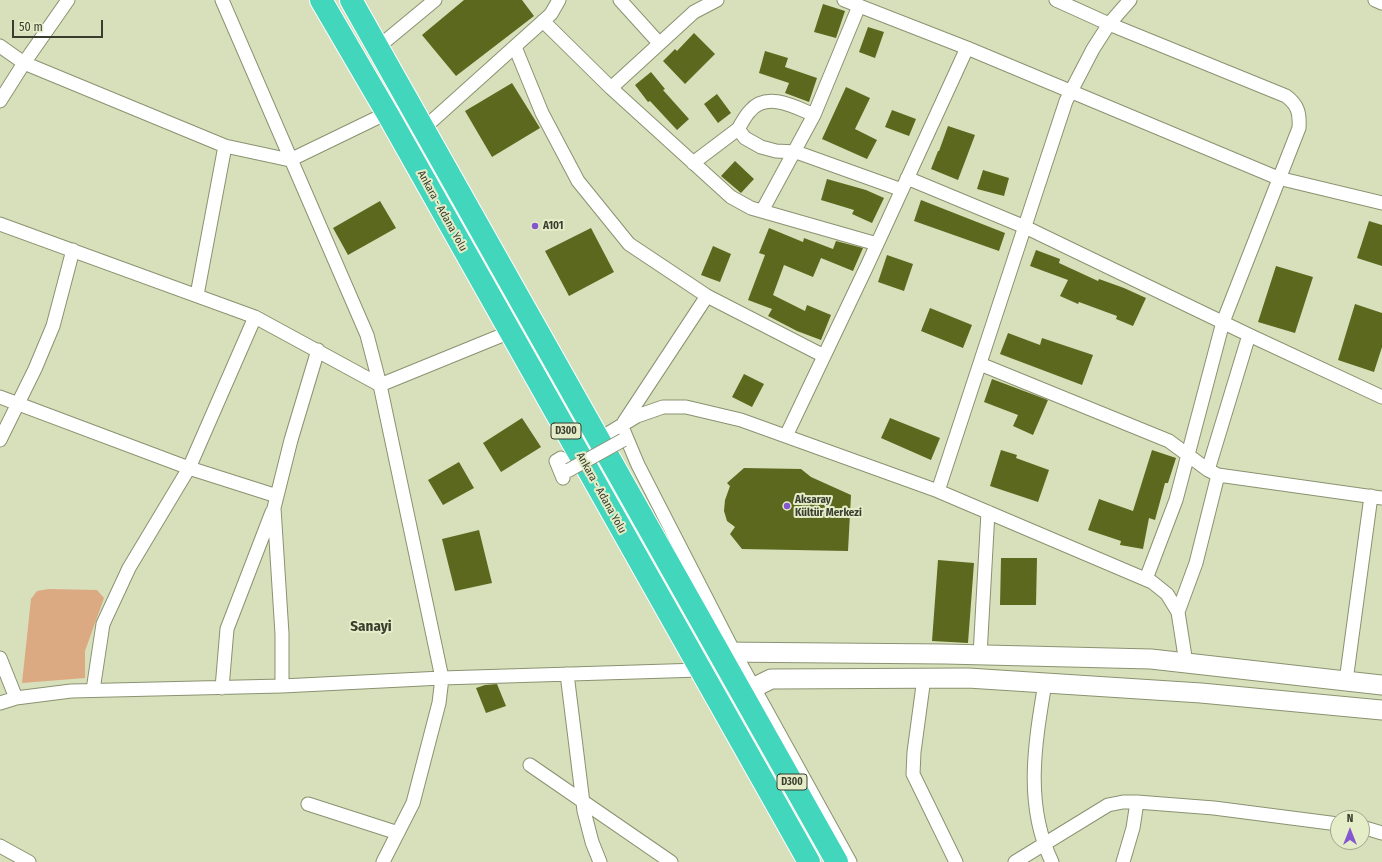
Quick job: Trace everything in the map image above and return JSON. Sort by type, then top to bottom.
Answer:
[{"type":"highway","name":"Ankara - Adana Yolu","points":[[321,0],[387,113],[809,862]]},
{"type":"highway","name":"D300","points":[[351,0],[599,439],[752,695],[836,862]]},
{"type":"main road","points":[[726,652],[1151,659],[1382,684]]},
{"type":"main road","points":[[752,695],[771,679],[968,678],[1201,693],[1382,710]]},
{"type":"street","points":[[0,101],[24,63],[68,0]]},
{"type":"street","points":[[222,0],[367,335],[380,385],[442,678],[439,703],[413,802],[383,862]]},
{"type":"street","points":[[377,48],[435,0]]},
{"type":"street","points":[[423,129],[551,14],[560,0]]},
{"type":"street","points":[[620,0],[660,43]]},
{"type":"street","points":[[611,88],[694,12],[718,0]]},
{"type":"street","points":[[844,0],[967,48],[1278,178],[1382,203]]},
{"type":"street","points":[[1056,0],[1109,24],[1286,96],[1294,102],[1299,110],[1299,128],[1278,178],[1223,322],[1176,500],[1146,579]]},
{"type":"street","points":[[938,491],[1066,101],[1093,49],[1109,24],[1130,0]]},
{"type":"street","points":[[1375,0],[1382,3]]},
{"type":"street","points":[[762,211],[796,152],[814,115],[859,6]]},
{"type":"street","points":[[543,21],[611,88],[731,197],[751,208],[877,244]]},
{"type":"street","points":[[0,46],[24,63],[225,146],[290,160],[387,113]]},
{"type":"street","points":[[515,47],[542,113],[578,181],[629,244],[707,296],[824,356]]},
{"type":"street","points":[[786,436],[905,184],[967,48]]},
{"type":"street","points":[[694,163],[738,129],[750,110],[759,104],[768,101],[783,102],[814,115]]},
{"type":"street","points":[[738,129],[745,138],[761,147],[776,151],[796,152],[905,184],[1025,227],[1249,335],[1382,397]]},
{"type":"street","points":[[197,295],[225,146]]},
{"type":"street","points":[[0,224],[255,317],[380,385]]},
{"type":"street","points":[[0,440],[53,326],[73,250]]},
{"type":"street","points":[[622,424],[707,296]]},
{"type":"street","points":[[94,690],[103,624],[129,568],[189,468],[255,317]]},
{"type":"street","points":[[380,385],[510,332]]},
{"type":"street","points":[[1178,612],[1196,563],[1213,473],[1249,335]]},
{"type":"street","points":[[222,688],[227,629],[276,502],[291,440],[318,350]]},
{"type":"street","points":[[980,364],[1169,441],[1213,473],[1376,497],[1346,680]]},
{"type":"street","points":[[0,397],[276,502]]},
{"type":"street","points":[[599,439],[637,416],[663,407],[686,407],[741,420],[938,491],[1146,579],[1167,594],[1178,612],[1186,663]]},
{"type":"street","points":[[622,424],[638,465],[726,652]]},
{"type":"street","points":[[566,474],[623,440],[633,466],[638,465]]},
{"type":"street","points":[[276,502],[282,634],[282,686]]},
{"type":"street","points":[[980,655],[988,512]]},
{"type":"street","points":[[0,658],[16,698]]},
{"type":"street","points":[[0,703],[16,698],[71,691],[282,686],[442,678],[700,670]]},
{"type":"street","points":[[567,674],[583,802],[592,842],[600,862]]},
{"type":"street","points":[[924,678],[914,752],[913,774],[956,862]]},
{"type":"street","points":[[1045,683],[1036,741],[1033,777],[1043,844],[1052,862]]},
{"type":"street","points":[[752,695],[850,862]]},
{"type":"street","points":[[530,765],[671,862]]},
{"type":"street","points":[[1015,862],[1108,805],[1123,802],[1214,808],[1330,823]]},
{"type":"street","points":[[1123,862],[1133,828],[1137,802]]},
{"type":"street","points":[[308,804],[398,833]]},
{"type":"street","points":[[1370,829],[1382,833]]},
{"type":"street","points":[[0,846],[29,862]]},
{"type":"shaded area","points":[[49,589],[97,590],[104,598],[85,651],[85,678],[22,683],[31,599],[37,591]]},
{"type":"building","points":[[464,0],[522,0],[534,16],[456,76],[422,35]]},
{"type":"building","points":[[823,4],[845,11],[836,38],[814,32]]},
{"type":"building","points":[[868,27],[884,32],[875,58],[859,52]]},
{"type":"building","points":[[694,33],[715,54],[685,84],[663,61],[675,49],[677,51]]},
{"type":"building","points":[[765,51],[788,58],[785,67],[817,78],[809,102],[785,93],[789,83],[759,73]]},
{"type":"building","points":[[651,72],[665,89],[663,90],[689,119],[677,130],[650,101],[648,102],[635,85]]},
{"type":"building","points":[[512,83],[540,128],[492,157],[465,111]]},
{"type":"building","points":[[846,87],[870,98],[855,129],[877,140],[867,159],[822,139]]},
{"type":"building","points":[[717,94],[731,113],[718,123],[704,104]]},
{"type":"building","points":[[892,110],[916,119],[909,136],[885,127]]},
{"type":"building","points":[[948,126],[975,135],[958,180],[931,169]]},
{"type":"building","points":[[735,161],[754,179],[741,193],[721,176]]},
{"type":"building","points":[[983,170],[1009,178],[1004,196],[977,189]]},
{"type":"building","points":[[827,179],[866,190],[884,198],[872,223],[852,214],[854,210],[821,200]]},
{"type":"building","points":[[921,200],[1005,233],[999,251],[914,221]]},
{"type":"building","points":[[380,201],[396,228],[348,255],[333,228]]},
{"type":"building","points":[[1369,221],[1382,225],[1382,266],[1357,258]]},
{"type":"building","points":[[591,228],[614,272],[569,296],[545,251]]},
{"type":"building","points":[[769,228],[803,242],[804,238],[833,249],[836,241],[863,248],[853,271],[821,258],[813,277],[784,265],[773,295],[805,311],[807,305],[831,315],[821,340],[797,331],[768,316],[772,309],[748,300],[765,255],[759,253]]},
{"type":"building","points":[[713,246],[731,254],[720,282],[701,275]]},
{"type":"building","points":[[1036,250],[1060,259],[1059,263],[1098,281],[1099,279],[1146,298],[1133,326],[1116,319],[1117,316],[1079,302],[1078,304],[1060,296],[1068,280],[1030,266]]},
{"type":"building","points":[[887,255],[913,264],[904,291],[878,282]]},
{"type":"building","points":[[1276,266],[1313,277],[1295,333],[1258,322]]},
{"type":"building","points":[[1355,304],[1382,313],[1382,347],[1374,372],[1338,360]]},
{"type":"building","points":[[930,308],[972,325],[963,348],[921,331]]},
{"type":"building","points":[[1008,333],[1040,345],[1042,338],[1093,355],[1082,385],[1000,354]]},
{"type":"building","points":[[744,374],[764,384],[752,407],[732,397]]},
{"type":"building","points":[[992,379],[1048,400],[1033,435],[1013,426],[1018,415],[984,402]]},
{"type":"building","points":[[522,418],[541,447],[501,472],[483,443]]},
{"type":"building","points":[[890,418],[940,438],[931,460],[881,438]]},
{"type":"building","points":[[1001,450],[1017,455],[1016,458],[1049,470],[1038,502],[990,486]]},
{"type":"building","points":[[1152,450],[1176,458],[1168,483],[1165,483],[1155,520],[1149,518],[1143,549],[1120,545],[1121,541],[1088,530],[1099,499],[1133,511]]},
{"type":"building","points":[[459,462],[474,488],[443,505],[428,480]]},
{"type":"building","name":"Aksaray Kültür Merkezi","points":[[744,468],[801,469],[811,477],[851,495],[848,551],[742,549],[730,534],[735,527],[727,521],[724,511],[725,500],[730,486],[727,483]]},
{"type":"building","points":[[479,530],[492,583],[455,591],[442,539]]},
{"type":"building","points":[[1001,558],[1037,558],[1036,605],[1000,605]]},
{"type":"building","points":[[938,560],[974,563],[968,643],[932,641]]},
{"type":"building","points":[[497,684],[506,706],[486,713],[476,688],[485,685]]},
{"type":"place","name":"A101","points":[[535,226]]},
{"type":"place","name":"Aksaray Kültür Merkezi","points":[[787,506]]},
{"type":"district","name":"Sanayi","points":[[371,627]]}]
